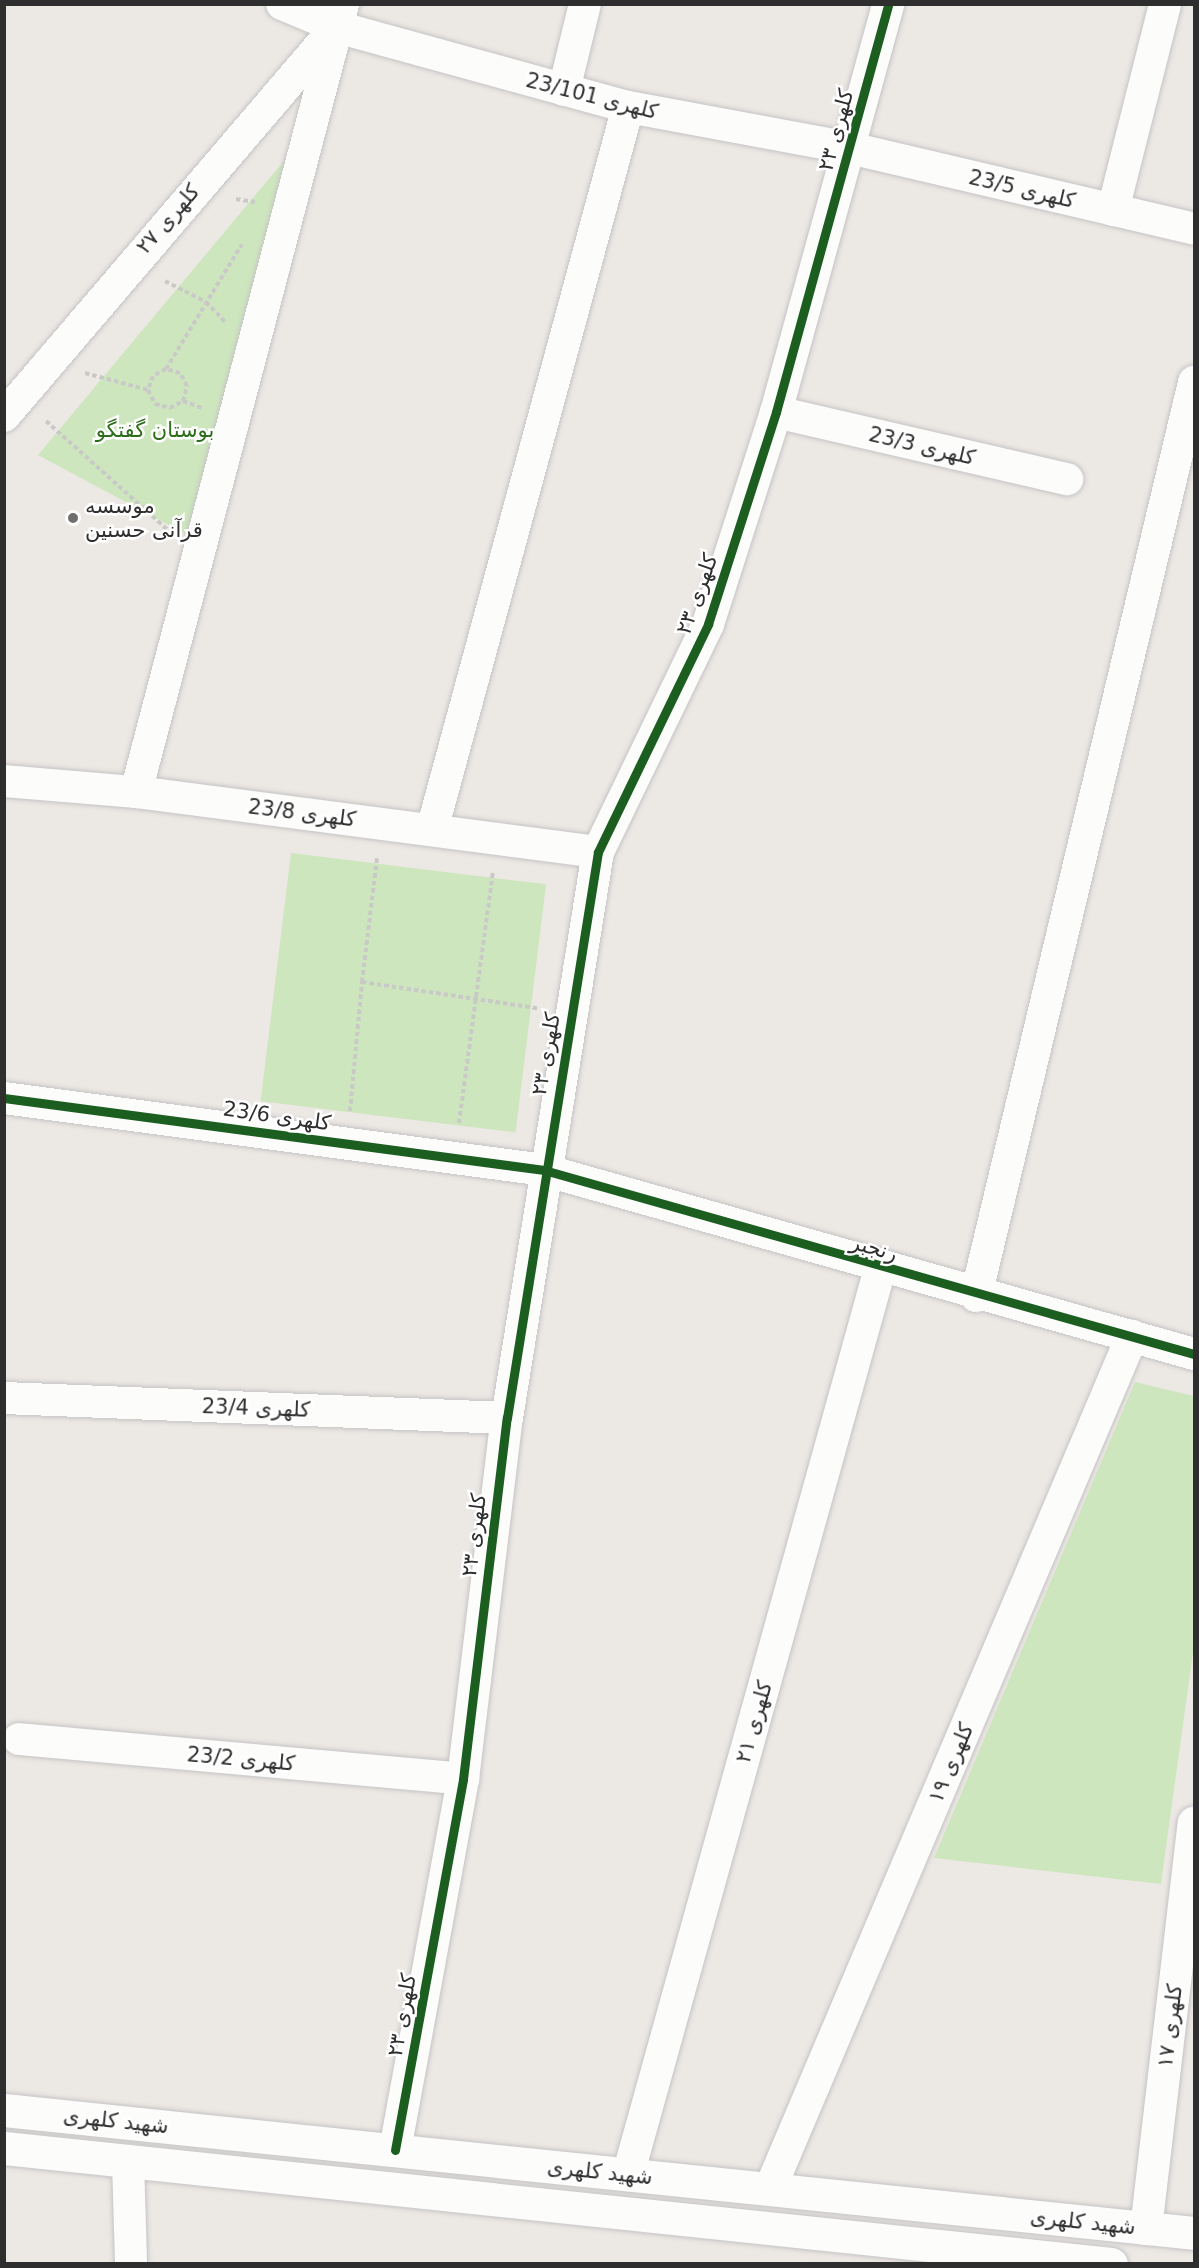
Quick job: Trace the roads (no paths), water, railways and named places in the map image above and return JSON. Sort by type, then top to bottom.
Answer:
[{"type":"main road","name":"شهید کلهری","points":[[4,2110],[1194,2233]]},
{"type":"main road","name":"شهید کلهری","points":[[4,2148],[1111,2264]]},
{"type":"street","name":"کلهری 23/101","points":[[282,4],[340,16],[564,90],[628,107],[850,148]]},
{"type":"street","points":[[564,90],[585,4]]},
{"type":"street","name":"کلهری ۲۳","points":[[395,2150],[463,1779],[507,1418],[544,1170],[598,852],[708,624],[776,412],[888,4]]},
{"type":"street","points":[[1113,210],[1166,4]]},
{"type":"street","name":"کلهری ۲۷","points":[[12,407],[130,262],[340,16]]},
{"type":"street","points":[[136,792],[200,559],[340,16]]},
{"type":"street","points":[[432,830],[628,107]]},
{"type":"street","name":"کلهری 23/5","points":[[850,148],[1194,229]]},
{"type":"street","points":[[976,1296],[1194,382]]},
{"type":"street","name":"کلهری 23/3","points":[[776,412],[1067,479]]},
{"type":"street","name":"کلهری 23/8","points":[[4,781],[136,792],[598,852]]},
{"type":"street","name":"کلهری 23/6","points":[[4,1098],[544,1170]]},
{"type":"street","name":"رنجبر","points":[[544,1170],[880,1269],[1194,1354]]},
{"type":"street","name":"کلهری ۲۱","points":[[628,2175],[880,1269]]},
{"type":"street","name":"کلهری ۱۹","points":[[770,2189],[1132,1336]]},
{"type":"street","name":"کلهری 23/4","points":[[4,1398],[507,1418]]},
{"type":"street","name":"کلهری 23/2","points":[[20,1739],[463,1779]]},
{"type":"street","name":"کلهری ۱۷","points":[[1146,2229],[1194,1823]]},
{"type":"street","points":[[128,2161],[131,2264]]},
{"type":"place","name":"موسسه قرآنی حسنین","points":[[73,518]]},
{"type":"park label","name":"بوستان گفتگو","points":[[155,430]]}]
